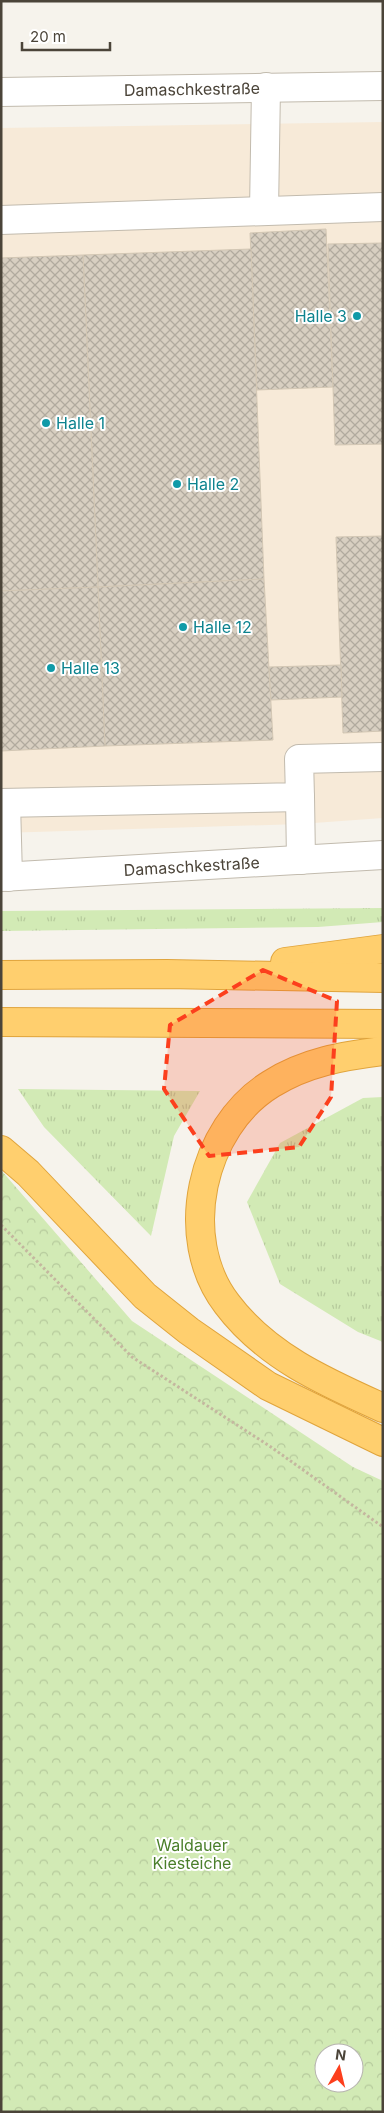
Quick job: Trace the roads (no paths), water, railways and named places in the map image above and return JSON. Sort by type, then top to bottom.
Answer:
[{"type":"highway","points":[[167,974],[299,961],[383,948]]},
{"type":"highway","points":[[1,975],[167,974],[383,978]]},
{"type":"highway","points":[[1,1022],[383,1024]]},
{"type":"highway","points":[[383,1051],[317,1062],[269,1084],[246,1103],[233,1118],[210,1162],[203,1187],[200,1240],[205,1262],[225,1302],[240,1321],[272,1351],[338,1388],[383,1408]]},
{"type":"highway","points":[[1,1150],[28,1173],[145,1296],[189,1331],[268,1386],[383,1442]]},
{"type":"street","name":"Damaschkestraße","points":[[1,92],[383,86]]},
{"type":"street","points":[[264,211],[266,87]]},
{"type":"street","points":[[1,220],[383,207]]},
{"type":"street","points":[[301,860],[299,759],[383,757]]},
{"type":"street","points":[[4,877],[4,803],[300,797]]},
{"type":"street","name":"Damaschkestraße","points":[[4,877],[383,856]]},
{"type":"place","name":"Halle 3","points":[[357,316]]},
{"type":"place","name":"Halle 1","points":[[46,423]]},
{"type":"place","name":"Halle 2","points":[[177,484]]},
{"type":"place","name":"Halle 12","points":[[183,627]]},
{"type":"place","name":"Halle 13","points":[[51,668]]},
{"type":"park label","name":"Waldauer Kiesteiche","points":[[192,1854]]}]
